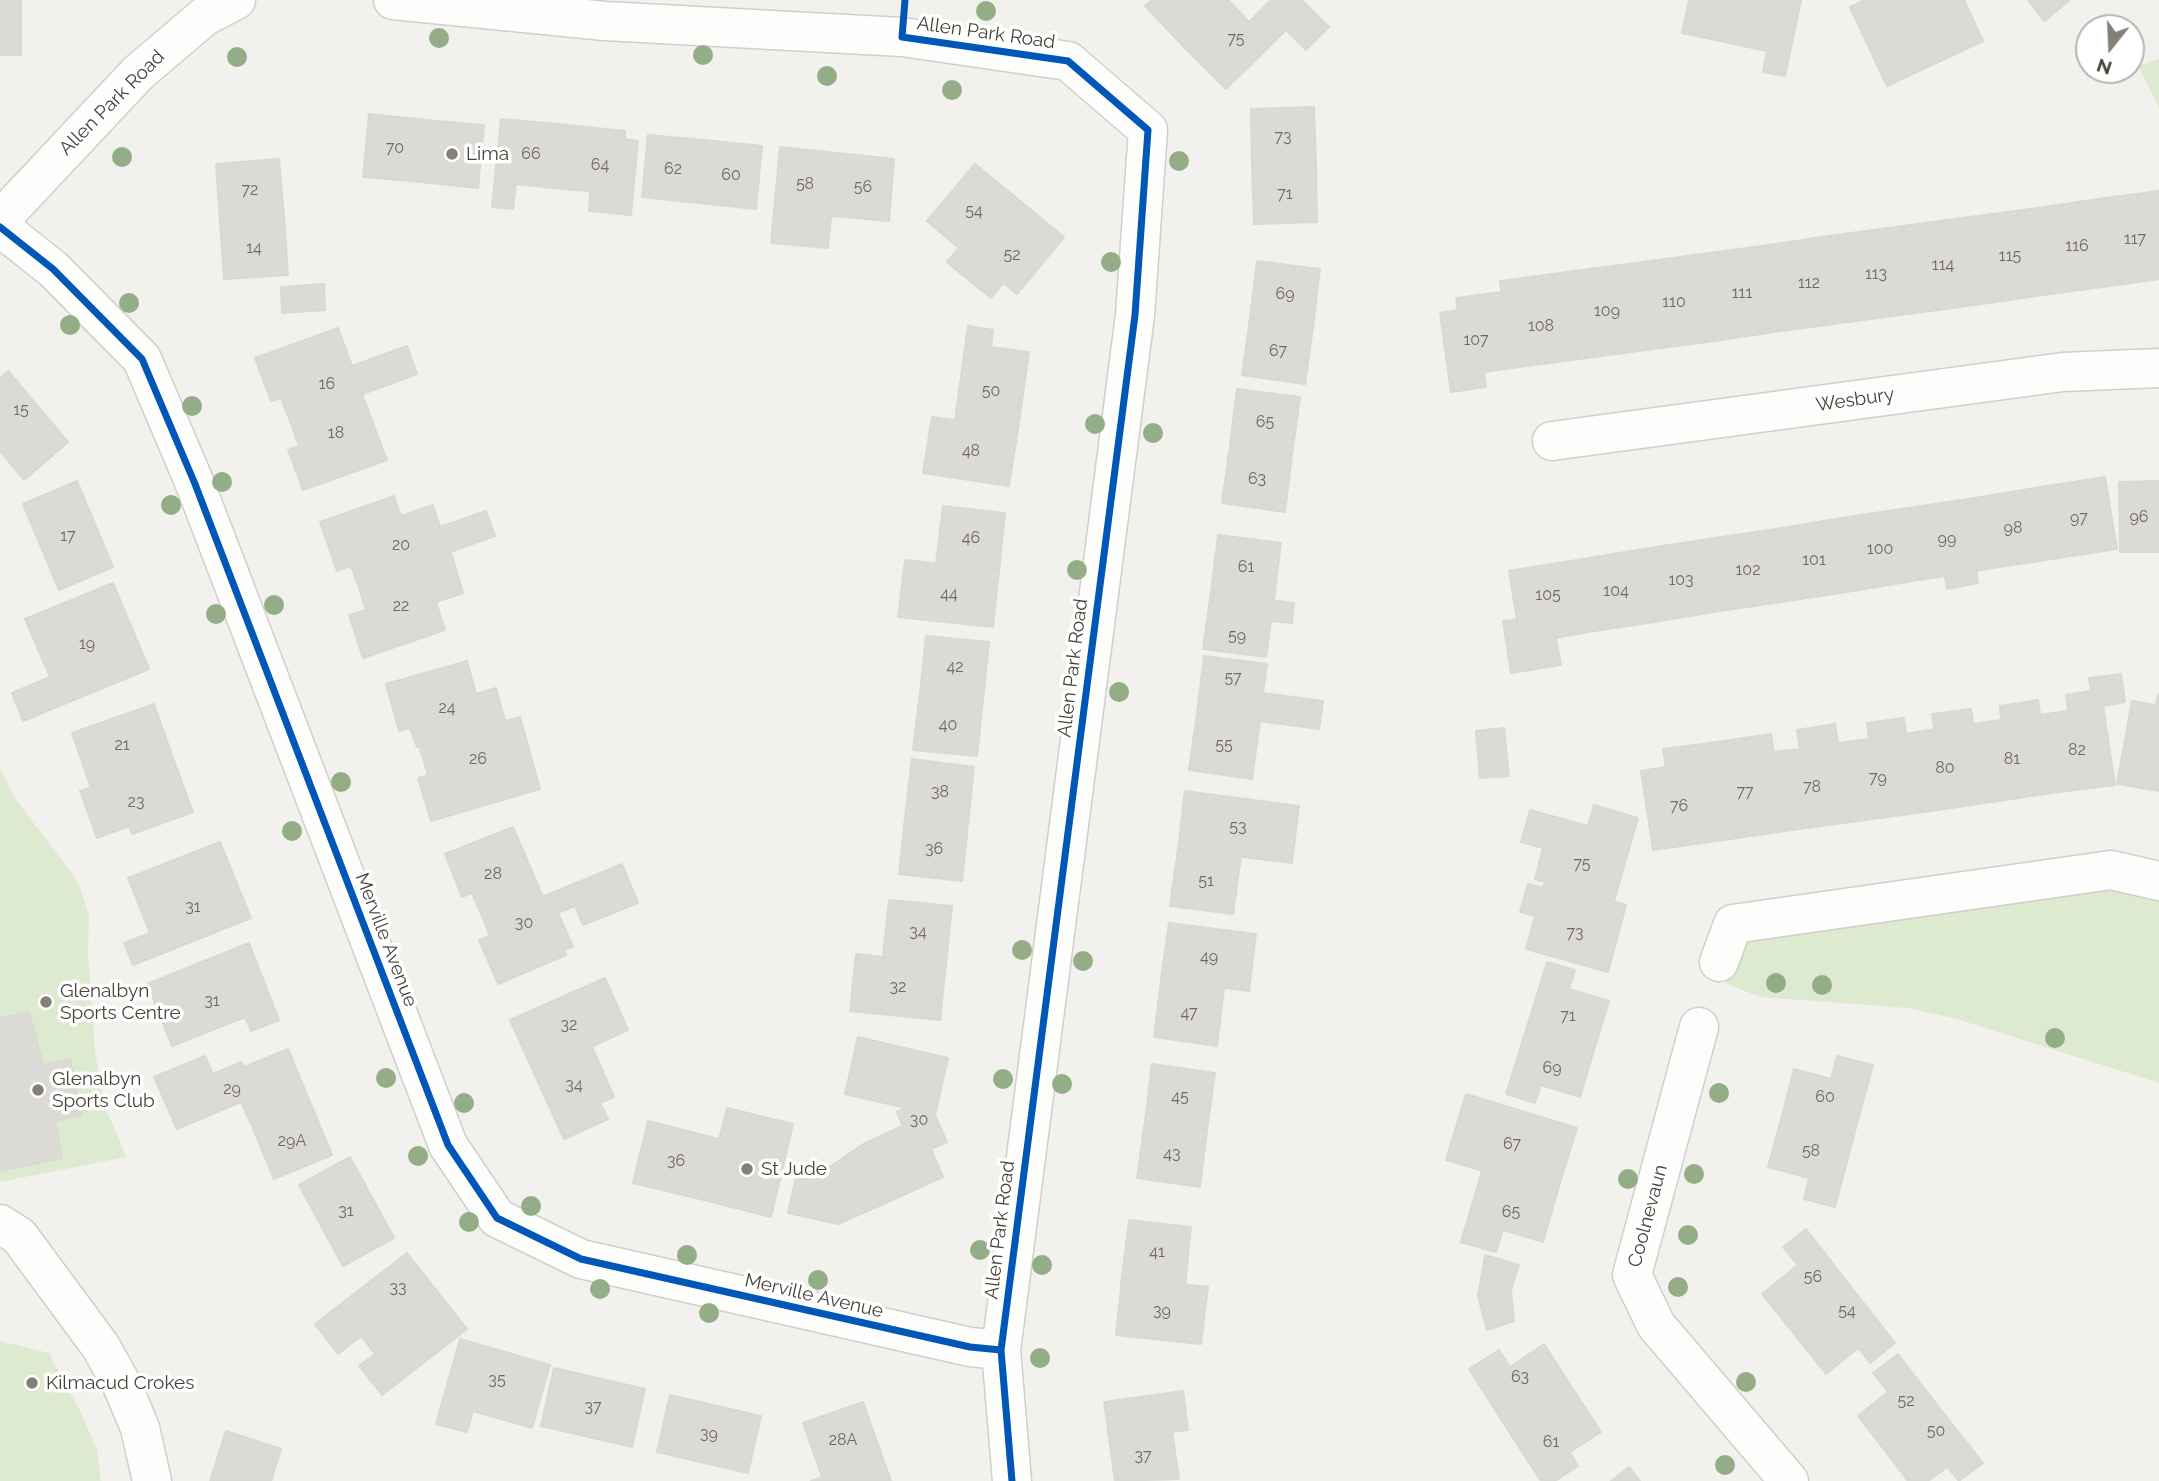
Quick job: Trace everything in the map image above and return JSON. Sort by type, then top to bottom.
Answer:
[{"type":"street","name":"Allen Park Road","points":[[0,220],[138,73],[205,16],[236,0]]},
{"type":"street","name":"Allen Park Road","points":[[393,0],[605,22],[902,37],[1068,61],[1148,130],[1135,315],[1000,1350],[1012,1481]]},
{"type":"street","name":"Merville Avenue","points":[[0,227],[53,269],[142,359],[200,497],[448,1145],[496,1218],[581,1259],[971,1347],[1000,1350]]},
{"type":"street","name":"Wesbury","points":[[1552,441],[2063,372],[2159,368]]},
{"type":"street","points":[[1719,962],[1733,924],[2111,870],[2159,881]]},
{"type":"street","name":"Coolnevaun","points":[[1699,1027],[1632,1276],[1656,1325],[1789,1481]]},
{"type":"street","points":[[0,1224],[19,1236],[100,1347],[122,1385],[140,1428],[152,1481]]},
{"type":"green space","points":[[2159,59],[2159,108],[2145,80],[2145,64]]},
{"type":"green space","name":"Glenalbyn Sports Centre","points":[[0,768],[14,797],[78,882],[89,915],[88,953],[95,1051],[104,1104],[126,1157],[0,1182]]},
{"type":"green space","points":[[2159,881],[2159,1083],[1957,1019],[1907,1008],[1761,997],[1726,984],[1733,924]]},
{"type":"green space","name":"Kilmacud Crokes","points":[[0,1341],[49,1353],[97,1450],[101,1481],[0,1481]]},
{"type":"building","points":[[0,0],[21,0],[21,55],[0,55]]},
{"type":"building","points":[[1152,0],[1228,0],[1231,3],[1185,48],[1145,6]]},
{"type":"building","points":[[1271,0],[1302,0],[1329,27],[1306,50],[1286,30],[1226,89],[1185,48],[1231,3],[1249,22]]},
{"type":"building","points":[[1689,0],[1801,0],[1785,76],[1763,72],[1767,51],[1682,33]]},
{"type":"building","points":[[1865,0],[1964,0],[1983,41],[1887,86],[1850,7]]},
{"type":"building","points":[[2028,0],[2070,0],[2044,21]]},
{"type":"building","points":[[1314,107],[1316,165],[1252,166],[1251,109]]},
{"type":"building","points":[[369,114],[426,120],[421,182],[363,177]]},
{"type":"building","points":[[501,119],[568,125],[562,189],[516,184],[513,209],[492,207]]},
{"type":"building","name":"Lima","points":[[426,120],[484,125],[478,188],[421,182]]},
{"type":"building","points":[[568,125],[625,131],[625,139],[638,141],[631,215],[589,211],[590,191],[562,189]]},
{"type":"building","points":[[648,135],[705,140],[699,203],[642,197]]},
{"type":"building","points":[[705,140],[762,146],[756,209],[699,203]]},
{"type":"building","points":[[780,147],[837,153],[828,248],[771,243]]},
{"type":"building","points":[[837,153],[894,159],[889,221],[831,216]]},
{"type":"building","points":[[279,159],[284,216],[220,221],[216,164]]},
{"type":"building","points":[[975,164],[1019,200],[960,273],[947,262],[959,248],[927,221]]},
{"type":"building","points":[[1316,165],[1317,222],[1254,224],[1252,166]]},
{"type":"building","points":[[2159,191],[2159,279],[2117,285],[2105,198]]},
{"type":"building","points":[[2105,198],[2117,285],[2050,294],[2038,208]]},
{"type":"building","points":[[1019,200],[1064,237],[1017,294],[1003,283],[991,298],[960,273]]},
{"type":"building","points":[[2038,208],[2050,294],[1982,304],[1970,217]]},
{"type":"building","points":[[284,216],[288,275],[224,279],[220,221]]},
{"type":"building","points":[[1970,217],[1982,304],[1915,313],[1903,226]]},
{"type":"building","points":[[1903,226],[1915,313],[1848,322],[1836,235]]},
{"type":"building","points":[[1836,235],[1848,322],[1781,331],[1769,245]]},
{"type":"building","points":[[1769,245],[1781,331],[1714,341],[1702,254]]},
{"type":"building","points":[[1702,254],[1714,341],[1646,350],[1635,263]]},
{"type":"building","points":[[1257,261],[1320,269],[1313,327],[1250,318]]},
{"type":"building","points":[[1635,263],[1646,350],[1579,359],[1567,272]]},
{"type":"building","points":[[1567,272],[1579,359],[1512,368],[1500,281]]},
{"type":"building","points":[[324,284],[325,310],[282,313],[281,287]]},
{"type":"building","points":[[1502,292],[1512,368],[1484,372],[1486,387],[1451,392],[1440,313],[1458,310],[1456,298]]},
{"type":"building","points":[[1250,318],[1313,327],[1305,384],[1242,375]]},
{"type":"building","points":[[968,326],[993,330],[991,347],[1029,352],[1018,429],[955,420]]},
{"type":"building","points":[[338,328],[352,366],[407,346],[417,374],[290,421],[281,398],[271,401],[255,358]]},
{"type":"building","points":[[8,371],[68,442],[24,480],[0,451],[0,378]]},
{"type":"building","points":[[1237,389],[1300,397],[1292,455],[1230,446]]},
{"type":"building","points":[[362,394],[387,460],[303,490],[288,450],[299,446],[290,421]]},
{"type":"building","points":[[932,417],[1018,429],[1009,486],[923,473]]},
{"type":"building","points":[[1230,446],[1292,455],[1285,512],[1222,503]]},
{"type":"building","points":[[2105,477],[2117,549],[2052,559],[2041,487]]},
{"type":"building","points":[[77,481],[113,567],[59,590],[23,504]]},
{"type":"building","points":[[2159,481],[2159,552],[2120,552],[2119,482]]},
{"type":"building","points":[[2041,487],[2052,559],[1986,569],[1975,498]]},
{"type":"building","points":[[394,496],[401,516],[433,505],[440,527],[486,511],[495,536],[358,585],[351,566],[337,571],[320,522]]},
{"type":"building","points":[[1975,498],[1986,569],[1976,571],[1978,583],[1947,589],[1945,576],[1919,580],[1908,508]]},
{"type":"building","points":[[943,506],[1005,513],[999,570],[936,563]]},
{"type":"building","points":[[1908,508],[1919,580],[1853,591],[1841,518]]},
{"type":"building","points":[[1841,518],[1853,591],[1788,601],[1776,529]]},
{"type":"building","points":[[1776,529],[1788,601],[1720,611],[1708,539]]},
{"type":"building","points":[[1218,535],[1281,543],[1274,600],[1211,592]]},
{"type":"building","points":[[1708,539],[1720,611],[1654,622],[1643,549]]},
{"type":"building","points":[[1643,549],[1654,622],[1588,632],[1577,560]]},
{"type":"building","points":[[451,553],[463,593],[436,602],[445,630],[363,658],[349,615],[366,610],[358,585]]},
{"type":"building","points":[[905,560],[999,570],[993,627],[898,617]]},
{"type":"building","points":[[1577,560],[1588,632],[1556,638],[1561,665],[1511,673],[1503,621],[1517,620],[1509,571]]},
{"type":"building","points":[[113,583],[149,669],[23,721],[12,693],[50,677],[25,619]]},
{"type":"building","points":[[1211,592],[1294,603],[1292,623],[1271,621],[1266,657],[1203,649]]},
{"type":"building","points":[[926,636],[989,642],[983,700],[920,692]]},
{"type":"building","points":[[1204,656],[1267,664],[1263,693],[1323,701],[1319,729],[1197,713]]},
{"type":"building","points":[[467,661],[476,694],[496,688],[505,721],[417,747],[410,728],[399,731],[386,684]]},
{"type":"building","points":[[2121,674],[2125,702],[2103,706],[2115,785],[2051,793],[2040,715],[2068,711],[2066,695],[2091,691],[2089,678]]},
{"type":"building","points":[[920,692],[983,700],[977,756],[913,750]]},
{"type":"building","points":[[2158,694],[2159,791],[2117,784],[2132,701],[2156,705]]},
{"type":"building","points":[[2038,700],[2051,793],[1985,803],[1973,724],[2001,720],[2000,706]]},
{"type":"building","points":[[154,704],[173,758],[91,788],[72,733]]},
{"type":"building","points":[[1971,709],[1985,803],[1917,813],[1906,734],[1934,729],[1932,714]]},
{"type":"building","points":[[1197,713],[1260,721],[1252,779],[1189,770]]},
{"type":"building","points":[[520,717],[540,789],[431,821],[418,778],[428,775],[419,746]]},
{"type":"building","points":[[1904,718],[1917,813],[1850,822],[1839,743],[1869,739],[1867,723]]},
{"type":"building","points":[[1835,724],[1850,822],[1785,831],[1774,752],[1800,749],[1797,730]]},
{"type":"building","points":[[1504,728],[1509,776],[1480,778],[1476,731]]},
{"type":"building","points":[[1771,734],[1785,831],[1717,841],[1703,744]]},
{"type":"building","points":[[1703,744],[1717,841],[1653,850],[1641,771],[1666,767],[1663,749]]},
{"type":"building","points":[[173,758],[193,812],[132,834],[129,826],[97,838],[80,791]]},
{"type":"building","points":[[912,759],[974,767],[968,824],[905,817]]},
{"type":"building","points":[[1185,791],[1299,806],[1292,863],[1178,849]]},
{"type":"building","points":[[1594,805],[1638,818],[1614,901],[1535,879],[1543,848],[1521,842],[1530,810],[1588,826]]},
{"type":"building","points":[[905,817],[968,824],[962,881],[899,874]]},
{"type":"building","points":[[513,827],[543,897],[484,921],[472,893],[462,897],[445,854]]},
{"type":"building","points":[[220,842],[251,918],[133,965],[124,943],[150,933],[128,878]]},
{"type":"building","points":[[1178,849],[1241,856],[1233,914],[1170,906]]},
{"type":"building","points":[[622,864],[638,903],[583,925],[575,906],[558,913],[573,947],[564,950],[566,955],[498,984],[479,940],[490,936],[484,921]]},
{"type":"building","points":[[1545,882],[1626,905],[1608,972],[1526,949],[1535,916],[1520,912],[1528,884],[1543,888]]},
{"type":"building","points":[[889,900],[952,906],[946,964],[883,957]]},
{"type":"building","points":[[1169,923],[1256,934],[1249,991],[1161,980]]},
{"type":"building","points":[[249,943],[279,1020],[251,1031],[245,1017],[172,1046],[147,984]]},
{"type":"building","points":[[856,954],[946,964],[940,1020],[850,1011]]},
{"type":"building","points":[[1547,962],[1575,970],[1569,989],[1609,1001],[1594,1050],[1526,1030]]},
{"type":"building","points":[[605,978],[628,1030],[534,1073],[510,1020]]},
{"type":"building","points":[[1161,980],[1224,989],[1217,1046],[1154,1037]]},
{"type":"building","name":"Glenalbyn Sports Club","points":[[29,1012],[43,1065],[70,1059],[82,1115],[55,1121],[62,1158],[0,1171],[0,1018]]},
{"type":"building","points":[[1526,1030],[1594,1050],[1580,1097],[1541,1085],[1535,1103],[1506,1094]]},
{"type":"building","points":[[858,1037],[948,1058],[935,1115],[947,1142],[931,1149],[943,1177],[890,1201],[865,1143],[903,1126],[897,1112],[906,1108],[845,1094]]},
{"type":"building","points":[[592,1047],[614,1097],[600,1103],[608,1119],[564,1139],[534,1073]]},
{"type":"building","points":[[288,1049],[310,1102],[252,1126],[241,1102],[177,1129],[154,1077],[205,1056],[213,1074],[241,1062],[244,1067]]},
{"type":"building","points":[[1837,1056],[1873,1065],[1854,1135],[1782,1116],[1794,1069],[1831,1079]]},
{"type":"building","points":[[1152,1064],[1215,1073],[1207,1130],[1145,1121]]},
{"type":"building","points":[[1466,1094],[1577,1128],[1557,1193],[1446,1160]]},
{"type":"building","points":[[310,1102],[332,1155],[274,1179],[252,1126]]},
{"type":"building","name":"St Jude","points":[[727,1108],[793,1124],[771,1217],[704,1200]]},
{"type":"building","points":[[1782,1116],[1854,1135],[1835,1207],[1804,1199],[1809,1178],[1768,1167]]},
{"type":"building","points":[[648,1121],[719,1139],[704,1200],[633,1183]]},
{"type":"building","points":[[1145,1121],[1207,1130],[1200,1187],[1137,1178]]},
{"type":"building","points":[[865,1143],[890,1201],[838,1224],[788,1213],[799,1164],[825,1170]]},
{"type":"building","points":[[350,1157],[394,1238],[343,1266],[299,1185]]},
{"type":"building","points":[[1482,1171],[1557,1193],[1543,1242],[1503,1230],[1496,1252],[1461,1242]]},
{"type":"building","points":[[1129,1220],[1191,1227],[1185,1285],[1122,1277]]},
{"type":"building","points":[[1806,1229],[1852,1288],[1794,1334],[1762,1294],[1798,1265],[1783,1247]]},
{"type":"building","points":[[407,1253],[467,1329],[382,1395],[359,1366],[375,1354],[361,1336],[338,1354],[315,1324]]},
{"type":"building","points":[[1485,1255],[1519,1265],[1511,1290],[1478,1296]]},
{"type":"building","points":[[1122,1277],[1208,1287],[1201,1344],[1116,1335]]},
{"type":"building","points":[[1852,1288],[1895,1343],[1870,1363],[1858,1348],[1826,1374],[1794,1334]]},
{"type":"building","points":[[1511,1290],[1514,1321],[1487,1330],[1478,1296]]},
{"type":"building","points":[[460,1339],[550,1365],[532,1428],[473,1411],[467,1432],[436,1424]]},
{"type":"building","points":[[1544,1344],[1571,1386],[1506,1427],[1469,1369],[1499,1350],[1510,1367]]},
{"type":"building","points":[[1898,1354],[1941,1410],[1886,1452],[1858,1416],[1888,1392],[1873,1373]]},
{"type":"building","points":[[554,1368],[645,1389],[632,1447],[541,1426]]},
{"type":"building","points":[[1571,1386],[1601,1432],[1570,1452],[1578,1466],[1555,1481],[1541,1481],[1506,1427]]},
{"type":"building","points":[[1183,1391],[1188,1430],[1172,1432],[1179,1479],[1115,1481],[1104,1402]]},
{"type":"building","points":[[670,1395],[761,1416],[748,1473],[657,1452]]},
{"type":"building","points":[[863,1402],[882,1456],[822,1477],[803,1423]]},
{"type":"building","points":[[1941,1410],[1983,1463],[1959,1481],[1947,1467],[1928,1481],[1908,1481],[1886,1452]]},
{"type":"building","points":[[226,1431],[281,1449],[271,1481],[210,1481]]},
{"type":"building","points":[[882,1456],[891,1481],[811,1481],[822,1477]]},
{"type":"building","points":[[1629,1467],[1640,1481],[1611,1481]]},
{"type":"cycle path","points":[[905,0],[902,37],[1068,61],[1148,130],[1135,315],[1001,1350],[1012,1481]]},
{"type":"cycle path","points":[[0,227],[53,269],[142,359],[195,484],[448,1145],[497,1218],[581,1259],[970,1347],[1001,1350]]},
{"type":"place","name":"Lima","points":[[452,154]]},
{"type":"place","name":"Glenalbyn Sports Centre","points":[[46,1002]]},
{"type":"place","name":"Glenalbyn Sports Club","points":[[38,1090]]},
{"type":"place","name":"St Jude","points":[[747,1169]]},
{"type":"place","name":"Kilmacud Crokes","points":[[32,1383]]}]
